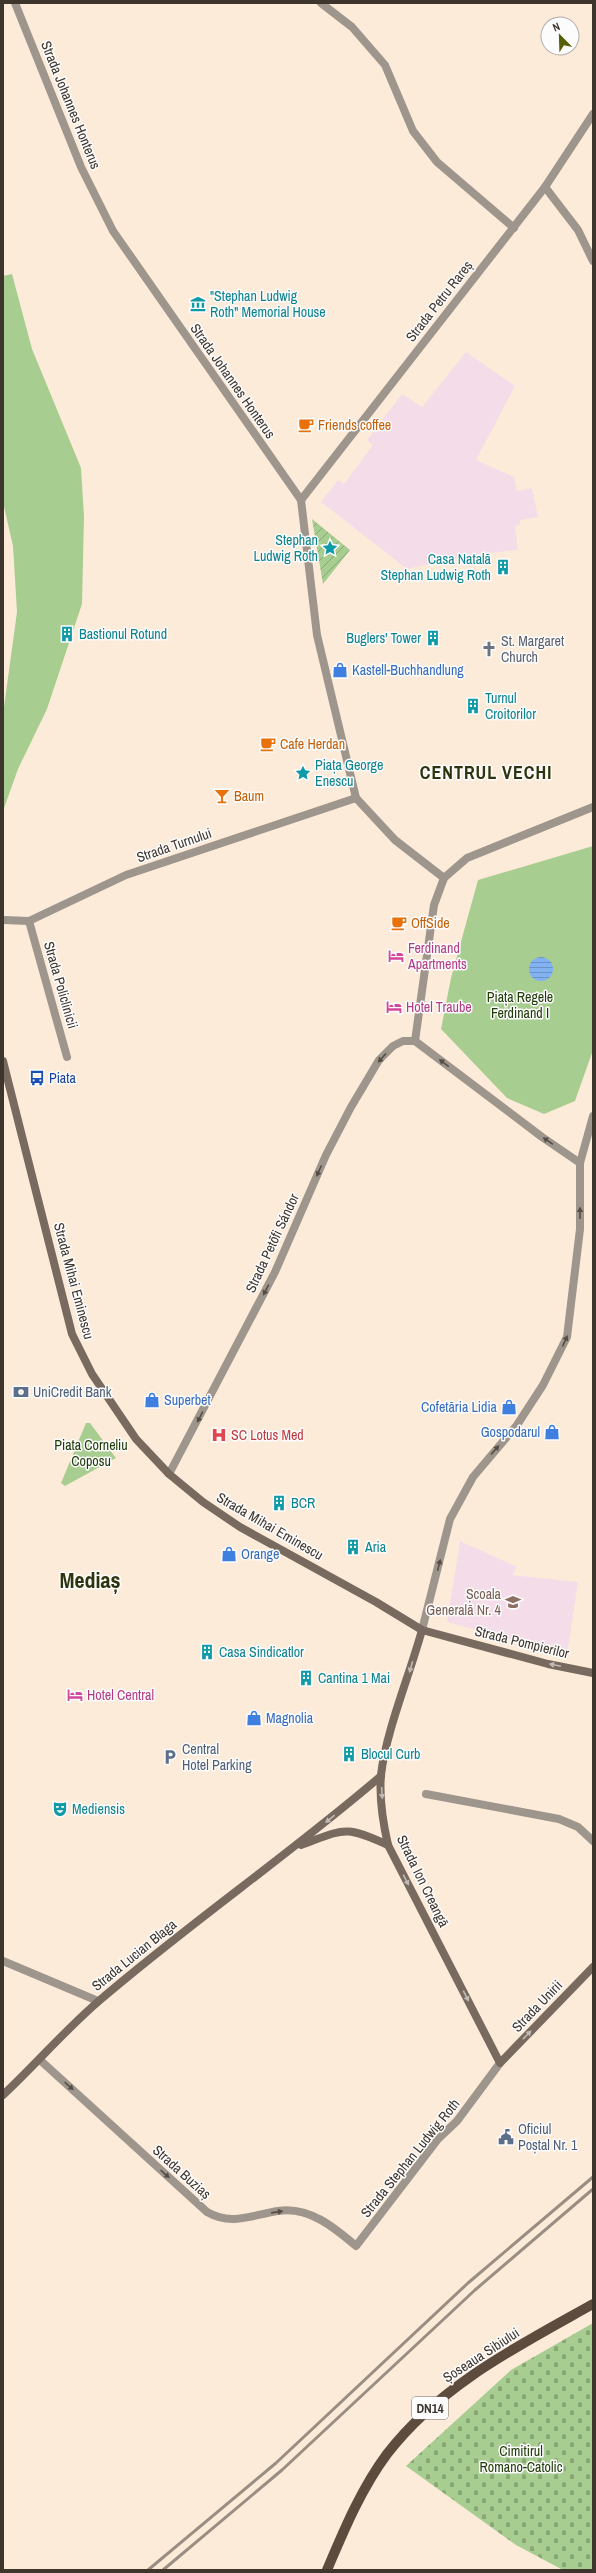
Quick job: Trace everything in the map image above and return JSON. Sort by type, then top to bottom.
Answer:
[{"type":"main road","name":"Șoseaua Sibiului","points":[[327,2570],[360,2496],[386,2455],[421,2415],[460,2383],[505,2354],[593,2304]]},
{"type":"street","name":"Strada Johannes Honterus","points":[[15,3],[81,168],[114,232],[301,500],[317,635],[356,798]]},
{"type":"street","points":[[321,3],[352,27],[385,65],[413,131],[437,162],[514,228]]},
{"type":"street","name":"Strada Petru Rareș","points":[[301,500],[514,228],[545,187],[593,114]]},
{"type":"street","points":[[545,187],[578,230],[593,261]]},
{"type":"street","points":[[356,798],[395,840],[444,878]]},
{"type":"street","name":"Strada Turnului","points":[[3,920],[29,921],[126,875],[356,798]]},
{"type":"street","points":[[580,1163],[542,1137],[415,1041],[434,905],[444,878],[467,858],[593,807]]},
{"type":"street","name":"Strada Policlinicii","points":[[29,921],[67,1057]]},
{"type":"street","name":"Strada Petőfi Sándor","points":[[169,1474],[275,1272],[326,1155],[351,1107],[379,1060],[393,1046],[403,1041],[415,1041]]},
{"type":"street","name":"Strada Mihai Eminescu","points":[[3,1061],[72,1334],[81,1355],[123,1423],[169,1474],[203,1502],[240,1527],[376,1602],[422,1630]]},
{"type":"street","points":[[422,1630],[450,1519],[473,1477],[517,1425],[543,1385],[567,1337],[580,1228],[580,1163],[593,1116]]},
{"type":"street","name":"Strada Pompierilor","points":[[422,1630],[548,1664],[593,1673]]},
{"type":"street","name":"Strada Ion Creangă","points":[[422,1630],[381,1776],[383,1822],[388,1845],[500,2063]]},
{"type":"street","name":"Strada Lucian Blaga","points":[[3,2095],[98,2001],[179,1934],[293,1848],[381,1776]]},
{"type":"street","points":[[426,1794],[558,1819],[578,1827],[593,1841]]},
{"type":"street","name":"Strada Lucian Blaga","points":[[293,1848],[339,1831],[349,1830],[388,1845]]},
{"type":"street","points":[[3,1961],[98,2001]]},
{"type":"street","name":"Strada Unirii","points":[[500,2063],[593,1967]]},
{"type":"street","name":"Strada Buziaș","points":[[40,2060],[207,2212],[219,2219],[236,2220],[279,2210],[296,2211],[315,2217],[335,2228]]},
{"type":"street","name":"Strada Stephan Ludwig Roth","points":[[335,2228],[356,2246],[438,2140],[457,2121],[500,2063]]},
{"type":"shaded area","points":[[466,352],[515,386],[476,460],[514,477],[517,491],[532,488],[538,517],[520,520],[520,525],[515,526],[518,550],[472,555],[407,569],[321,502],[338,480],[344,484],[373,445],[367,440],[402,394],[422,407]]},
{"type":"shaded area","name":"Școala Generală Nr. 4","points":[[460,1541],[517,1567],[512,1575],[578,1582],[567,1655],[447,1622]]},
{"type":"green space","points":[[12,274],[32,349],[81,468],[84,516],[82,604],[47,709],[18,769],[3,811],[3,714],[17,612],[13,546],[3,502],[3,276]]},
{"type":"green space","points":[[312,519],[350,550],[323,584]]},
{"type":"green space","name":"Piața Regele Ferdinand I","points":[[593,846],[593,1050],[575,1101],[544,1114],[507,1098],[441,1029],[451,978],[478,880]]},
{"type":"green space","name":"Piata Corneliu Coposu","points":[[86,1423],[90,1423],[116,1458],[65,1486],[61,1483]]},
{"type":"green space","name":"Cimitirul Romano-Catolic","points":[[593,2323],[593,2570],[563,2570],[516,2545],[406,2466],[511,2370]]},
{"type":"water","points":[[541,957],[546,958],[552,964],[552,974],[546,980],[541,981],[536,980],[530,974],[529,969],[530,964],[536,958]]},
{"type":"railway","points":[[148,2570],[276,2463],[468,2283],[593,2177]]},
{"type":"railway","points":[[163,2570],[282,2470],[475,2290],[593,2189]]},
{"type":"place","name":"\"Stephan Ludwig Roth\" Memorial House","points":[[198,304]]},
{"type":"place","name":"Friends coffee","points":[[306,425]]},
{"type":"place","name":"Stephan Ludwig Roth","points":[[330,548]]},
{"type":"place","name":"Casa Natală Stephan Ludwig Roth","points":[[503,567]]},
{"type":"place","name":"Bastionul Rotund","points":[[67,634]]},
{"type":"place","name":"Buglers' Tower","points":[[433,638]]},
{"type":"place","name":"St. Margaret Church","points":[[489,649]]},
{"type":"place","name":"Kastell-Buchhandlung","points":[[340,670]]},
{"type":"place","name":"Turnul Croitorilor","points":[[473,706]]},
{"type":"place","name":"Cafe Herdan","points":[[268,744]]},
{"type":"place","name":"Piața George Enescu","points":[[303,773]]},
{"type":"place","name":"Baum","points":[[222,796]]},
{"type":"place","name":"OffSide","points":[[399,923]]},
{"type":"place","name":"Ferdinand Apartments","points":[[396,956]]},
{"type":"place","name":"Hotel Traube","points":[[394,1007]]},
{"type":"place","name":"Piata","points":[[37,1078]]},
{"type":"place","name":"UniCredit Bank","points":[[21,1392]]},
{"type":"place","name":"Superbet","points":[[152,1400]]},
{"type":"place","name":"Cofetăria Lidia","points":[[509,1407]]},
{"type":"place","name":"Gospodarul","points":[[552,1432]]},
{"type":"place","name":"SC Lotus Med","points":[[219,1435]]},
{"type":"place","name":"BCR","points":[[279,1503]]},
{"type":"place","name":"Aria","points":[[353,1547]]},
{"type":"place","name":"Orange","points":[[229,1554]]},
{"type":"place","name":"Școala Generală Nr. 4","points":[[513,1602]]},
{"type":"place","name":"Casa Sindicatlor","points":[[207,1652]]},
{"type":"place","name":"Cantina 1 Mai","points":[[306,1678]]},
{"type":"place","name":"Hotel Central","points":[[75,1695]]},
{"type":"place","name":"Magnolia","points":[[254,1718]]},
{"type":"place","name":"Blocul Curb","points":[[349,1754]]},
{"type":"place","name":"Central Hotel Parking","points":[[170,1757]]},
{"type":"place","name":"Mediensis","points":[[60,1809]]},
{"type":"place","name":"Oficiul Poștal Nr. 1","points":[[506,2137]]},
{"type":"district","name":"CENTRUL VECHI","points":[[486,772]]},
{"type":"district","name":"Mediaș","points":[[90,1580]]}]
